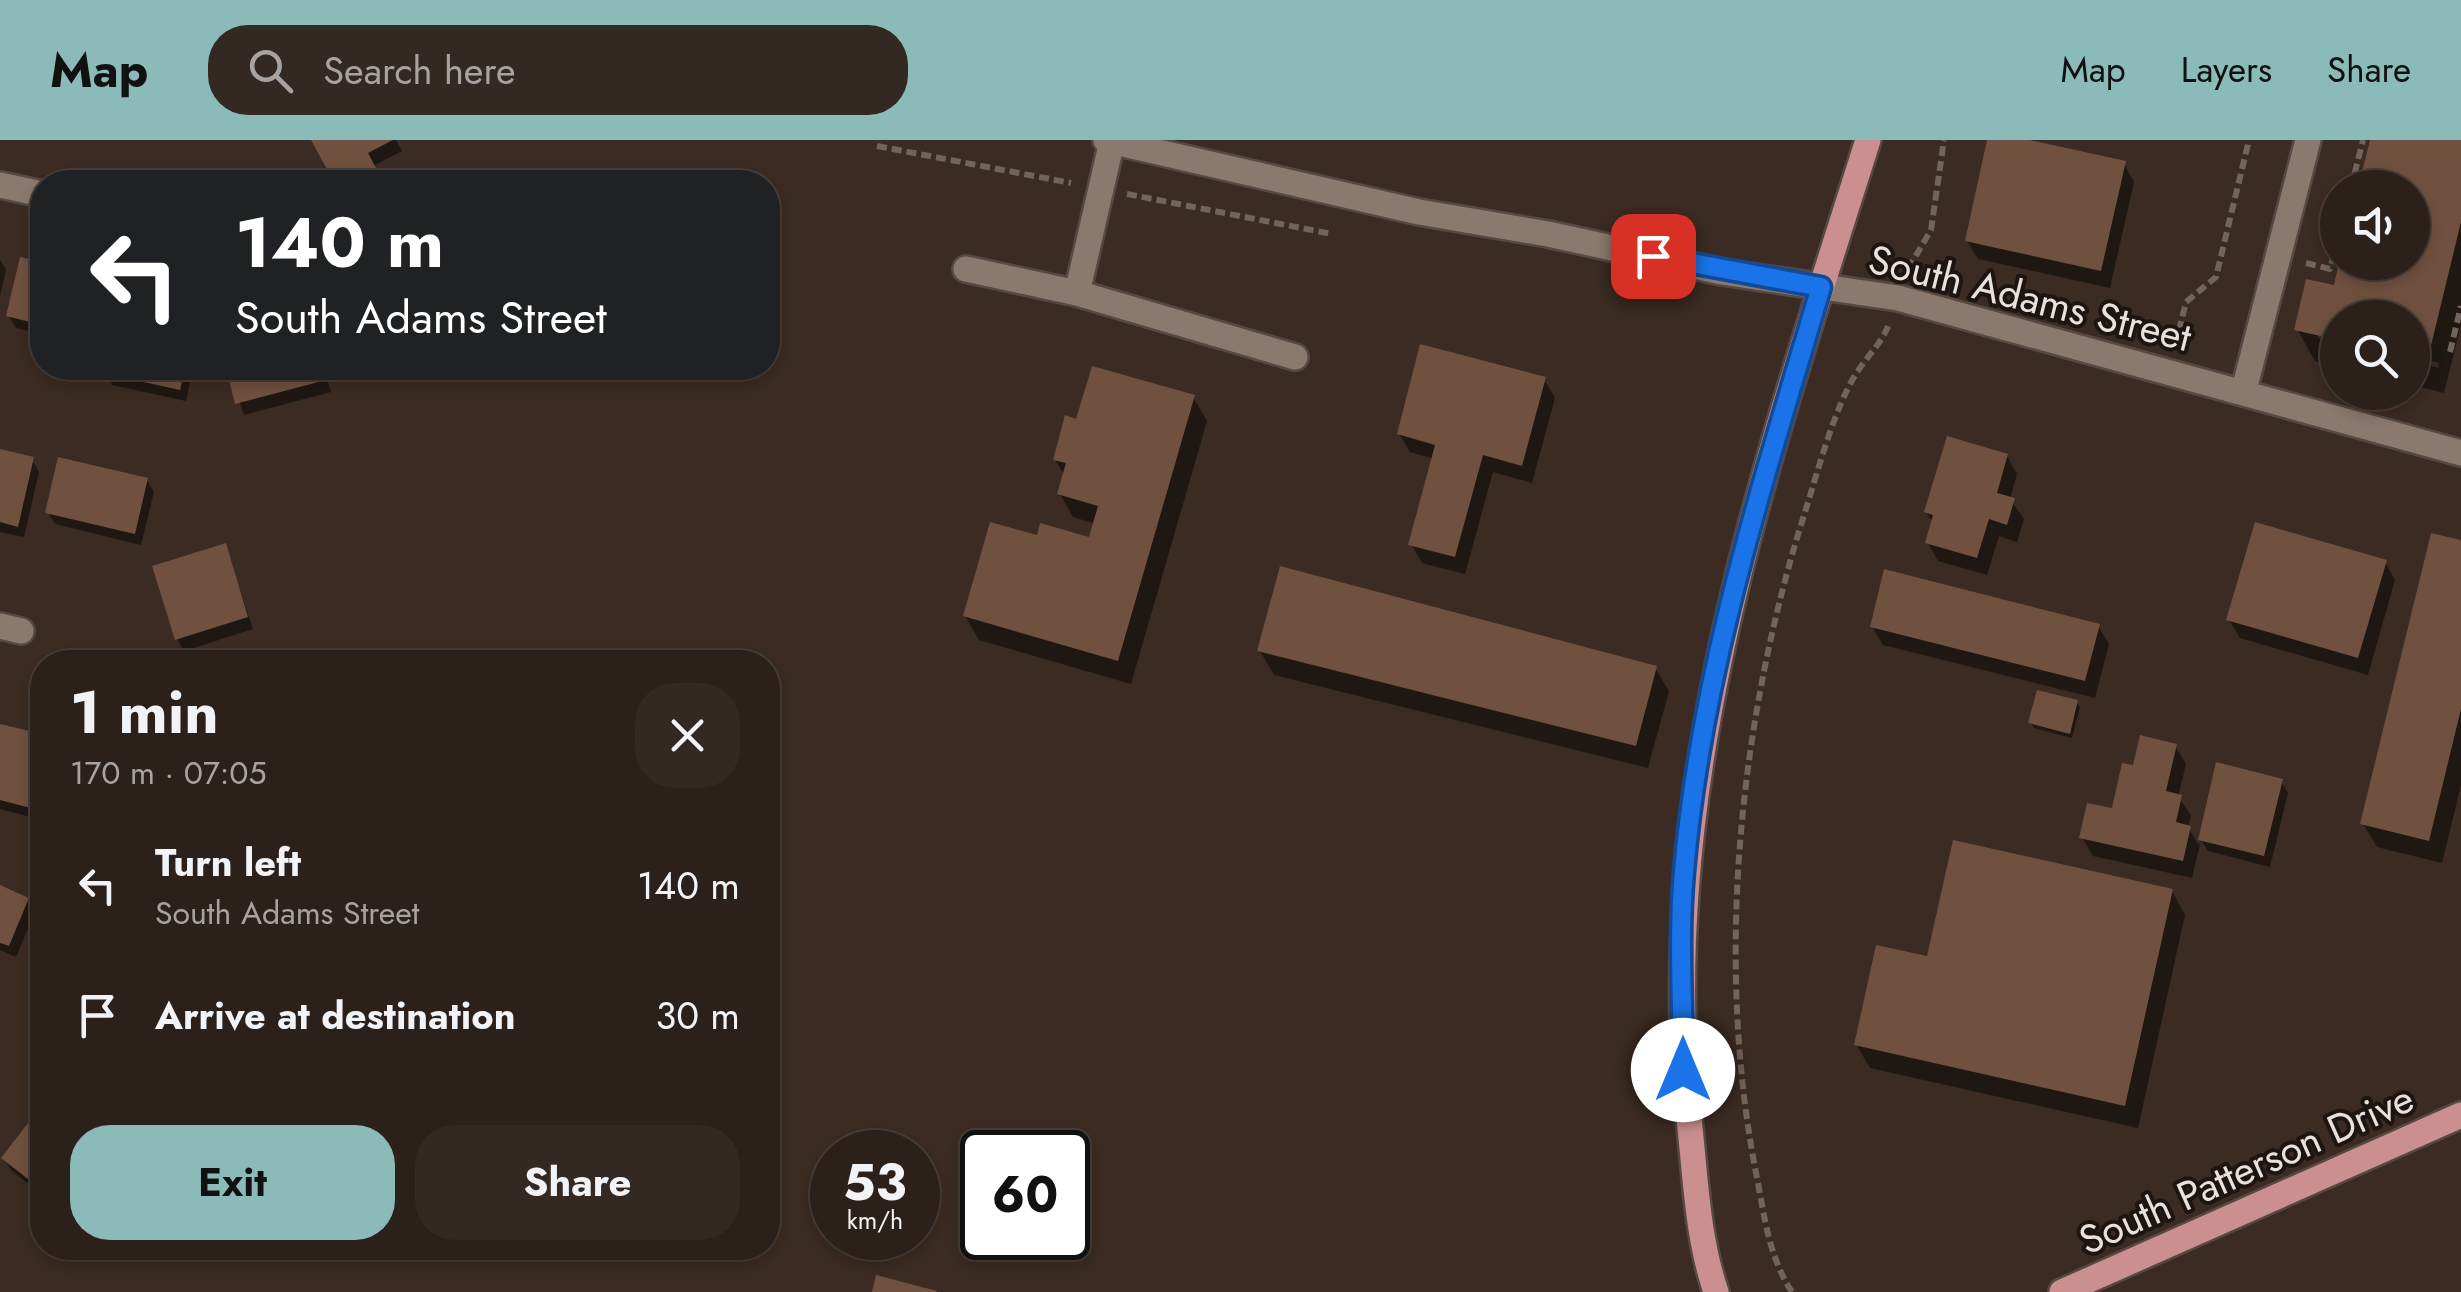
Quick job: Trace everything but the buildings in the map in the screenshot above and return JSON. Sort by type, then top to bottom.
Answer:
[{"type":"main road","points":[[1716,1292],[1704,1256],[1683,1070],[1684,872],[1706,713],[1759,490],[1868,140]]},
{"type":"main road","name":"South Patterson Drive","points":[[2062,1292],[2461,1115]]},
{"type":"street","points":[[2244,390],[2308,140]]},
{"type":"street","name":"South Adams Street","points":[[1109,141],[1419,212],[1898,298],[2244,390],[2461,453]]},
{"type":"street","points":[[1078,294],[1109,141]]},
{"type":"street","points":[[0,185],[30,191]]},
{"type":"street","points":[[966,269],[1078,294],[1295,357]]},
{"type":"path","points":[[1922,248],[1931,230],[1944,140]]},
{"type":"path","points":[[2179,331],[2186,302],[2216,277],[2250,140]]},
{"type":"path","points":[[2356,170],[2363,140]]},
{"type":"path","points":[[2300,280],[2304,263],[2320,267]]},
{"type":"path","points":[[2450,352],[2461,306]]},
{"type":"path","points":[[1792,1292],[1774,1264],[1744,1111],[1735,915],[1742,826],[1767,665],[1805,512],[1854,376],[1888,329]]},
{"type":"route","points":[[1653,256],[1722,272],[1821,287],[1759,490],[1706,713],[1684,872],[1683,1070]]}]
